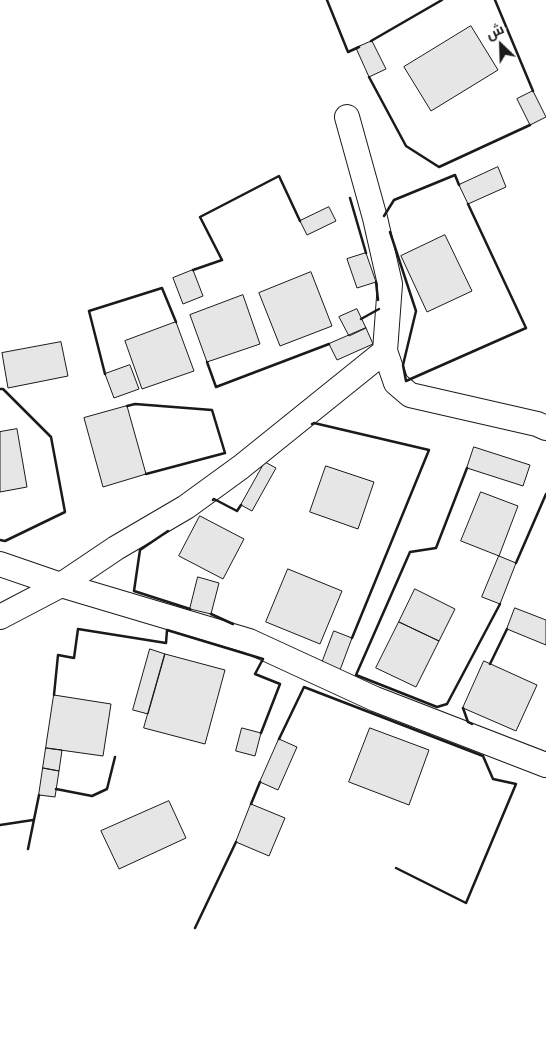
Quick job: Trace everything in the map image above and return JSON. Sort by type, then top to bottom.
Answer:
[{"type":"street","points":[[347,117],[375,218],[390,284],[386,351],[396,383],[410,395],[537,424],[546,428]]},
{"type":"street","points":[[0,617],[62,585],[116,548],[186,507],[241,467],[386,351]]},
{"type":"street","points":[[0,564],[62,585],[249,641],[375,699],[546,765]]},
{"type":"building","points":[[471,26],[498,70],[431,111],[404,67]]},
{"type":"building","points":[[372,41],[386,69],[369,77],[356,48]]},
{"type":"building","points":[[533,91],[546,117],[530,125],[517,99]]},
{"type":"building","points":[[498,167],[506,187],[468,204],[459,185]]},
{"type":"building","points":[[329,207],[336,221],[307,235],[300,221]]},
{"type":"building","points":[[445,235],[472,291],[427,312],[401,256]]},
{"type":"building","points":[[366,253],[376,282],[357,288],[347,259]]},
{"type":"building","points":[[193,270],[203,296],[183,304],[173,278]]},
{"type":"building","points":[[311,272],[332,326],[280,346],[259,293]]},
{"type":"building","points":[[243,295],[260,344],[207,362],[190,315]]},
{"type":"building","points":[[357,309],[366,328],[349,336],[339,317]]},
{"type":"building","points":[[176,322],[194,371],[142,389],[125,341]]},
{"type":"building","points":[[366,328],[373,344],[337,360],[329,344]]},
{"type":"building","points":[[61,342],[68,376],[8,388],[2,353]]},
{"type":"building","points":[[130,365],[139,389],[114,398],[105,374]]},
{"type":"building","points":[[127,406],[146,474],[103,487],[84,418]]},
{"type":"building","points":[[17,429],[27,487],[0,492],[0,432]]},
{"type":"building","points":[[474,447],[530,465],[523,486],[467,468]]},
{"type":"building","points":[[265,462],[276,468],[252,511],[241,505]]},
{"type":"building","points":[[326,466],[374,482],[358,529],[310,512]]},
{"type":"building","points":[[481,492],[518,506],[499,556],[461,541]]},
{"type":"building","points":[[200,516],[244,539],[223,579],[179,556]]},
{"type":"building","points":[[499,556],[516,563],[500,604],[482,597]]},
{"type":"building","points":[[288,569],[342,591],[320,644],[266,622]]},
{"type":"building","points":[[198,577],[219,583],[211,614],[190,609]]},
{"type":"building","points":[[415,589],[455,609],[439,641],[399,622]]},
{"type":"building","points":[[515,608],[546,620],[546,645],[507,629]]},
{"type":"building","points":[[399,622],[439,641],[416,687],[376,668]]},
{"type":"building","points":[[334,631],[352,638],[340,670],[322,663]]},
{"type":"building","points":[[150,649],[165,654],[148,714],[133,710]]},
{"type":"building","points":[[165,654],[225,670],[205,744],[144,728]]},
{"type":"building","points":[[484,661],[537,685],[516,731],[463,708]]},
{"type":"building","points":[[54,695],[111,704],[103,756],[46,748]]},
{"type":"building","points":[[242,728],[261,733],[255,756],[236,751]]},
{"type":"building","points":[[370,728],[429,750],[409,805],[349,782]]},
{"type":"building","points":[[279,739],[297,747],[278,790],[260,782]]},
{"type":"building","points":[[46,748],[62,750],[59,771],[43,768]]},
{"type":"building","points":[[43,768],[59,771],[55,797],[39,795]]},
{"type":"building","points":[[169,801],[186,838],[119,869],[101,831]]},
{"type":"building","points":[[251,804],[285,818],[269,856],[236,842]]},
{"type":"wall","points":[[327,0],[348,52],[359,47]]},
{"type":"wall","points":[[371,41],[442,0]]},
{"type":"wall","points":[[495,0],[533,91]]},
{"type":"wall","points":[[369,77],[406,146],[439,167],[530,125]]},
{"type":"wall","points":[[384,216],[394,200],[455,175],[459,185]]},
{"type":"wall","points":[[193,270],[222,260],[200,217],[279,176],[300,221]]},
{"type":"wall","points":[[350,198],[366,253]]},
{"type":"wall","points":[[390,232],[416,311],[403,365],[406,381],[526,328],[468,204]]},
{"type":"wall","points":[[376,282],[378,300]]},
{"type":"wall","points":[[105,374],[89,311],[162,288],[176,322]]},
{"type":"wall","points":[[361,319],[379,309]]},
{"type":"wall","points":[[207,362],[216,387],[329,344]]},
{"type":"wall","points":[[0,389],[3,389],[51,437],[65,512],[5,541],[0,540]]},
{"type":"wall","points":[[127,406],[135,404],[212,410],[225,453],[146,474]]},
{"type":"wall","points":[[312,424],[429,450],[352,638]]},
{"type":"wall","points":[[467,468],[436,548],[410,552],[356,675],[437,707],[447,704],[500,604]]},
{"type":"wall","points":[[516,563],[546,494]]},
{"type":"wall","points":[[213,500],[237,511],[241,505]]},
{"type":"wall","points":[[168,531],[140,550],[134,591],[190,609]]},
{"type":"wall","points":[[211,614],[233,624]]},
{"type":"wall","points":[[54,695],[58,655],[74,658],[78,629],[166,643],[167,630],[263,659],[255,674],[280,684],[261,733]]},
{"type":"wall","points":[[490,664],[507,629]]},
{"type":"wall","points":[[279,739],[304,687],[483,756],[493,779],[516,784],[466,903],[396,868]]},
{"type":"wall","points":[[463,708],[468,722],[472,724]]},
{"type":"wall","points":[[56,789],[92,796],[107,789],[115,757]]},
{"type":"wall","points":[[251,804],[260,782]]},
{"type":"wall","points":[[28,849],[39,795]]},
{"type":"wall","points":[[0,825],[33,820]]},
{"type":"wall","points":[[195,928],[236,842]]}]
